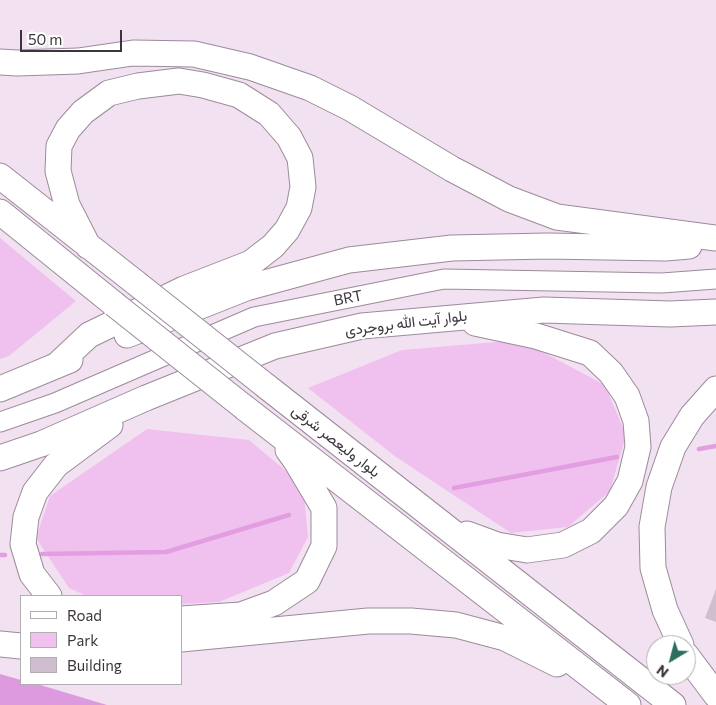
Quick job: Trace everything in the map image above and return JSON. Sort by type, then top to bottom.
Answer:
[{"type":"main road","points":[[0,62],[78,61],[133,54],[194,54],[250,67],[310,88],[350,108],[452,169],[509,199],[557,217],[716,238]]},
{"type":"main road","points":[[56,366],[89,335],[184,289],[251,263],[273,246],[287,230],[299,208],[303,188],[300,158],[289,137],[268,114],[239,95],[203,85],[179,81],[138,86],[109,93],[83,112],[68,129],[59,146],[58,171],[67,205],[88,246]]},
{"type":"main road","name":"بلوار ولیعصر شرقی","points":[[0,176],[672,705]]},
{"type":"main road","name":"بلوار ولیعصر شرقی","points":[[0,212],[245,408],[628,705]]},
{"type":"main road","points":[[0,389],[148,326],[246,288],[349,260],[452,248],[547,246],[665,248],[716,244]]},
{"type":"main road","name":"بلوار آیت الله بروجردی","points":[[0,458],[41,444],[146,398],[275,346],[362,326],[544,310],[670,314],[716,312]]},
{"type":"main road","points":[[446,527],[497,545],[527,550],[563,545],[591,531],[616,506],[630,481],[638,447],[636,421],[627,396],[611,373],[590,353],[536,336],[448,318]]},
{"type":"main road","points":[[676,635],[665,610],[653,568],[652,527],[659,487],[673,447],[692,416],[716,389]]},
{"type":"main road","points":[[48,595],[32,574],[23,544],[26,517],[35,492],[56,465],[146,398]]},
{"type":"main road","points":[[182,620],[241,614],[274,603],[307,581],[324,546],[324,508],[296,461],[269,426]]},
{"type":"main road","points":[[182,639],[368,620],[411,620],[456,625],[505,638],[607,689]]},
{"type":"main road","points":[[0,644],[20,646]]},
{"type":"main road","points":[[696,668],[716,695]]},
{"type":"lane","name":"BRT","points":[[0,422],[54,403],[254,317],[282,311],[444,279],[662,283],[716,278]]},
{"type":"green space","points":[[0,238],[76,301],[9,356],[0,359]]},
{"type":"green space","points":[[520,340],[605,385],[626,435],[610,491],[568,527],[511,533],[396,457],[308,388],[402,350]]},
{"type":"green space","points":[[147,429],[249,440],[303,485],[308,537],[289,573],[219,602],[182,604],[182,595],[85,595],[69,588],[36,538],[50,496]]},
{"type":"shaded area","points":[[0,674],[20,680],[20,685],[40,685],[107,705],[0,705]]},
{"type":"building","points":[[716,589],[716,622],[705,618]]},
{"type":"waterway","points":[[699,449],[716,446]]},
{"type":"waterway","points":[[454,488],[617,457]]},
{"type":"waterway","points":[[42,554],[166,552],[289,515]]},
{"type":"waterway","points":[[0,555],[5,555]]}]
